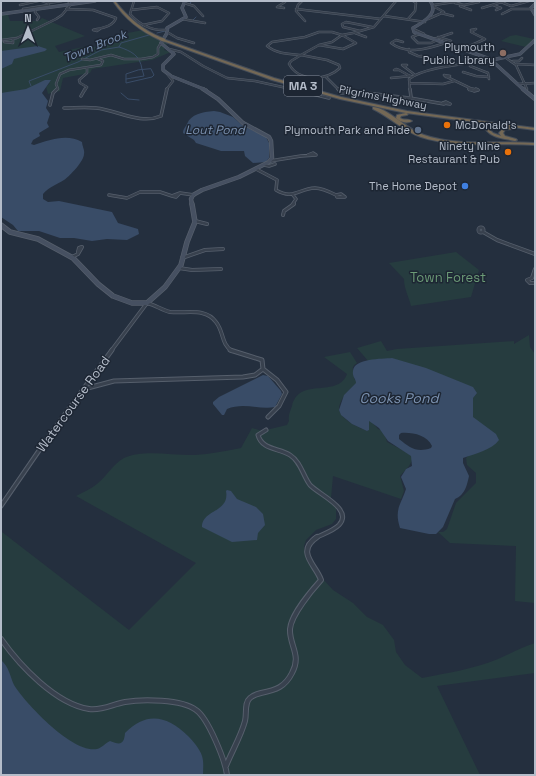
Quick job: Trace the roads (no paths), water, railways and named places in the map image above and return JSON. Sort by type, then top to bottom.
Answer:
[{"type":"highway","name":"Pilgrims Highway","points":[[114,1],[124,15],[132,22],[163,40],[286,83],[348,100],[398,110],[461,120],[535,129]]},
{"type":"highway","name":"Pilgrims Highway","points":[[117,1],[134,21],[163,40],[282,80],[337,96],[411,110],[535,129]]},
{"type":"highway","points":[[348,100],[380,110],[404,128],[432,139],[479,143],[535,143]]},
{"type":"highway","points":[[404,128],[402,124],[408,121],[400,120],[398,116],[406,114],[461,120]]},
{"type":"highway","points":[[520,141],[506,138],[501,134],[501,131],[510,128],[535,129]]},
{"type":"highway","points":[[488,130],[492,134],[503,139],[535,143]]},
{"type":"highway","points":[[479,143],[491,140],[492,134]]},
{"type":"street","points":[[20,5],[38,1]]},
{"type":"street","points":[[42,1],[48,3],[62,1]]},
{"type":"street","points":[[67,1],[70,4]]},
{"type":"street","points":[[23,10],[95,1]]},
{"type":"street","points":[[134,1],[130,15],[143,25],[153,30],[167,31],[177,38],[194,43]]},
{"type":"street","points":[[284,1],[285,2],[277,7],[284,8]]},
{"type":"street","points":[[296,9],[302,1]]},
{"type":"street","points":[[319,45],[341,49],[355,44],[354,41],[342,36],[332,32],[319,32],[306,36],[272,42],[267,45],[276,52],[300,56],[333,61],[339,65],[340,68],[338,71],[326,77],[306,76],[291,68],[290,63],[300,56],[319,45],[332,42],[342,36],[374,27],[396,1]]},
{"type":"street","points":[[408,19],[416,10],[416,3],[413,1]]},
{"type":"street","points":[[430,1],[433,6],[444,11],[441,14]]},
{"type":"street","points":[[433,6],[461,1]]},
{"type":"street","points":[[453,2],[464,5],[479,2],[478,1]]},
{"type":"street","points":[[482,8],[505,1]]},
{"type":"street","points":[[501,2],[511,6],[529,1]]},
{"type":"street","points":[[19,2],[23,10]]},
{"type":"street","points":[[83,59],[111,55],[124,59],[140,59],[156,55],[167,31],[186,17],[182,9],[184,2],[198,7],[203,16]]},
{"type":"street","points":[[453,2],[471,10]]},
{"type":"street","points":[[1,14],[49,5],[48,3]]},
{"type":"street","points":[[2,40],[13,39],[61,16],[70,4]]},
{"type":"street","points":[[492,4],[501,8],[496,10]]},
{"type":"street","points":[[532,9],[535,4]]},
{"type":"street","points":[[413,29],[428,19],[433,6]]},
{"type":"street","points":[[131,10],[156,7],[169,13],[168,16],[161,22],[143,25]]},
{"type":"street","points":[[502,14],[510,8],[532,9]]},
{"type":"street","points":[[36,9],[39,17],[37,20]]},
{"type":"street","points":[[66,9],[93,10],[116,18],[113,23],[100,29]]},
{"type":"street","points":[[296,9],[381,19]]},
{"type":"street","points":[[296,9],[297,13],[305,21]]},
{"type":"street","points":[[532,9],[535,15]]},
{"type":"street","points":[[1,10],[5,14]]},
{"type":"street","points":[[428,19],[441,14],[453,16]]},
{"type":"street","points":[[384,16],[425,22]]},
{"type":"street","points":[[182,19],[205,23]]},
{"type":"street","points":[[360,31],[344,27],[342,24],[348,22],[374,27]]},
{"type":"street","points":[[413,29],[414,32],[419,34],[492,60],[535,99]]},
{"type":"street","points":[[413,29],[430,38]]},
{"type":"street","points":[[463,49],[485,39],[472,33],[471,30]]},
{"type":"street","points":[[354,33],[366,37]]},
{"type":"street","points":[[419,34],[412,37],[418,43],[431,43],[438,37],[452,33]]},
{"type":"street","points":[[438,37],[452,41]]},
{"type":"street","points":[[2,40],[13,43],[13,39]]},
{"type":"street","points":[[163,40],[163,46],[182,52],[203,66],[227,78],[255,81],[329,98]]},
{"type":"street","points":[[403,42],[396,40],[391,43],[397,47],[409,49],[427,49],[444,43]]},
{"type":"street","points":[[391,78],[411,76],[430,71],[506,58],[520,54],[535,40]]},
{"type":"street","points":[[64,108],[91,107],[140,119],[158,118],[164,110],[166,91],[173,81],[162,67],[174,56],[169,49]]},
{"type":"street","points":[[409,49],[410,54],[421,56]]},
{"type":"street","points":[[50,105],[53,93],[58,89],[56,84],[60,74],[71,69],[102,65],[103,62],[98,58]]},
{"type":"street","points":[[506,58],[516,64],[527,89]]},
{"type":"street","points":[[512,61],[519,61],[522,58]]},
{"type":"street","points":[[516,64],[534,65]]},
{"type":"street","points":[[463,72],[489,78],[488,73],[468,65]]},
{"type":"street","points":[[405,66],[407,71],[415,75]]},
{"type":"street","points":[[81,96],[87,86],[80,83],[79,80],[87,73],[87,68]]},
{"type":"street","points":[[399,70],[404,74],[411,76]]},
{"type":"street","points":[[168,75],[205,90],[218,99],[243,123],[268,136],[271,141],[272,156],[270,161],[264,166]]},
{"type":"street","points":[[410,98],[409,79],[411,76]]},
{"type":"street","points":[[326,77],[341,93],[358,92],[410,98],[444,104]]},
{"type":"street","points":[[447,77],[470,88]]},
{"type":"street","points":[[410,83],[443,84],[454,81]]},
{"type":"street","points":[[517,84],[535,83]]},
{"type":"street","points":[[270,161],[308,155]]},
{"type":"street","points":[[147,303],[165,287],[179,268],[195,221],[191,200],[194,195],[202,190],[256,169],[275,164]]},
{"type":"street","points":[[256,169],[277,180],[276,190],[280,193],[293,195],[314,188],[323,189],[336,195]]},
{"type":"street","points":[[109,195],[127,198],[140,192],[160,192],[172,196],[180,193],[194,195]]},
{"type":"street","points":[[283,215],[284,210],[294,204],[296,199],[293,195]]},
{"type":"street","points":[[195,221],[207,224]]},
{"type":"street","points":[[1,225],[10,232],[35,238],[72,257],[101,287],[119,298],[134,303],[156,305],[165,311],[196,312],[209,316],[216,322],[224,344],[227,348],[236,353],[252,356],[263,362],[262,371],[254,376],[236,378],[114,381],[84,389]]},
{"type":"street","points":[[484,232],[497,240],[535,254]]},
{"type":"street","points":[[182,258],[205,250],[223,249]]},
{"type":"street","points":[[72,257],[78,254],[78,252]]},
{"type":"street","points":[[179,268],[192,270],[221,269]]},
{"type":"street","points":[[535,269],[533,278],[528,279],[528,282],[535,283]]},
{"type":"street","points":[[134,303],[140,310]]},
{"type":"street","name":"Watercourse Road","points":[[1,506],[140,310],[147,303]]},
{"type":"street","points":[[263,369],[277,380],[286,392],[284,399],[276,410],[268,417]]},
{"type":"street","points":[[226,766],[245,720],[248,699],[253,695],[272,691],[286,684],[293,672],[296,661],[290,628],[296,614],[308,594],[321,580],[311,567],[308,560],[308,545],[319,536],[335,529],[340,524],[342,518],[342,514],[338,508],[328,498],[312,487],[295,460],[287,454],[270,448],[260,441],[258,435],[266,430]]},
{"type":"street","points":[[1,639],[13,656],[54,694],[60,698],[81,706],[95,710],[126,702],[148,701],[190,705],[198,710],[203,717],[218,746],[226,766],[227,775]]},
{"type":"water","points":[[38,46],[47,49],[45,51],[14,59],[12,64],[1,69],[1,51]]},
{"type":"water","points":[[45,80],[51,80],[42,93],[48,101],[46,108],[50,114],[47,123],[49,127],[39,133],[40,136],[33,140],[31,144],[34,145],[58,138],[70,138],[82,142],[84,152],[82,160],[73,172],[64,180],[45,192],[43,194],[43,199],[48,202],[59,201],[112,212],[118,223],[138,229],[139,234],[127,240],[107,239],[92,241],[74,238],[60,238],[39,231],[18,231],[13,225],[1,217],[1,93],[26,89]]},
{"type":"water","name":"Lout Pond","points":[[214,111],[233,117],[242,125],[266,137],[269,143],[269,158],[266,162],[253,163],[245,156],[244,151],[221,151],[196,143],[183,133],[191,118],[201,113]]},
{"type":"water","name":"Cooks Pond","points":[[392,358],[426,368],[473,387],[477,393],[473,398],[473,417],[496,434],[499,440],[487,449],[463,458],[463,463],[469,476],[466,486],[461,495],[455,499],[443,527],[436,534],[400,528],[398,522],[399,507],[406,489],[401,477],[406,469],[412,466],[411,456],[388,441],[379,428],[369,421],[369,430],[367,431],[352,424],[341,415],[339,410],[344,395],[356,383],[353,371],[358,364],[363,361]],"holes":[[[401,433],[419,435],[427,439],[432,446],[431,448],[418,450],[410,447],[399,439],[399,435]]]},
{"type":"water","points":[[263,375],[268,376],[281,391],[282,394],[275,407],[263,408],[239,406],[227,409],[224,415],[222,415],[213,404],[213,402],[219,397]]},
{"type":"water","points":[[227,490],[231,491],[237,499],[256,507],[263,514],[265,525],[258,533],[257,540],[232,542],[202,527],[203,521],[206,517],[224,503]]},
{"type":"water","points":[[1,660],[8,669],[14,685],[29,704],[51,726],[76,744],[87,748],[97,749],[110,741],[121,743],[124,740],[125,733],[141,721],[149,719],[165,720],[180,729],[198,748],[203,758],[203,775],[1,775]]},
{"type":"waterway","name":"Town Brook","points":[[190,5],[191,1]]},
{"type":"waterway","name":"Town Brook","points":[[192,21],[196,17]]},
{"type":"waterway","name":"Town Brook","points":[[157,33],[169,30]]},
{"type":"waterway","name":"Town Brook","points":[[119,47],[121,43],[149,35]]},
{"type":"waterway","name":"Town Brook","points":[[31,86],[29,81],[78,62],[101,50],[119,47]]},
{"type":"waterway","points":[[119,47],[134,54],[139,60],[142,70]]},
{"type":"waterway","points":[[126,79],[126,83],[152,77],[154,75],[151,69],[142,70]]},
{"type":"waterway","points":[[126,79],[126,74],[142,70]]},
{"type":"waterway","points":[[126,79],[144,76],[142,70]]},
{"type":"waterway","points":[[121,93],[128,99],[139,100]]},
{"type":"place","name":"Plymouth Public Library","points":[[503,53]]},
{"type":"place","name":"McDonald's","points":[[447,125]]},
{"type":"place","name":"Plymouth Park and Ride","points":[[418,130]]},
{"type":"place","name":"Ninety Nine Restaurant & Pub","points":[[508,152]]},
{"type":"place","name":"The Home Depot","points":[[465,186]]},
{"type":"park label","name":"Town Forest","points":[[448,277]]}]
